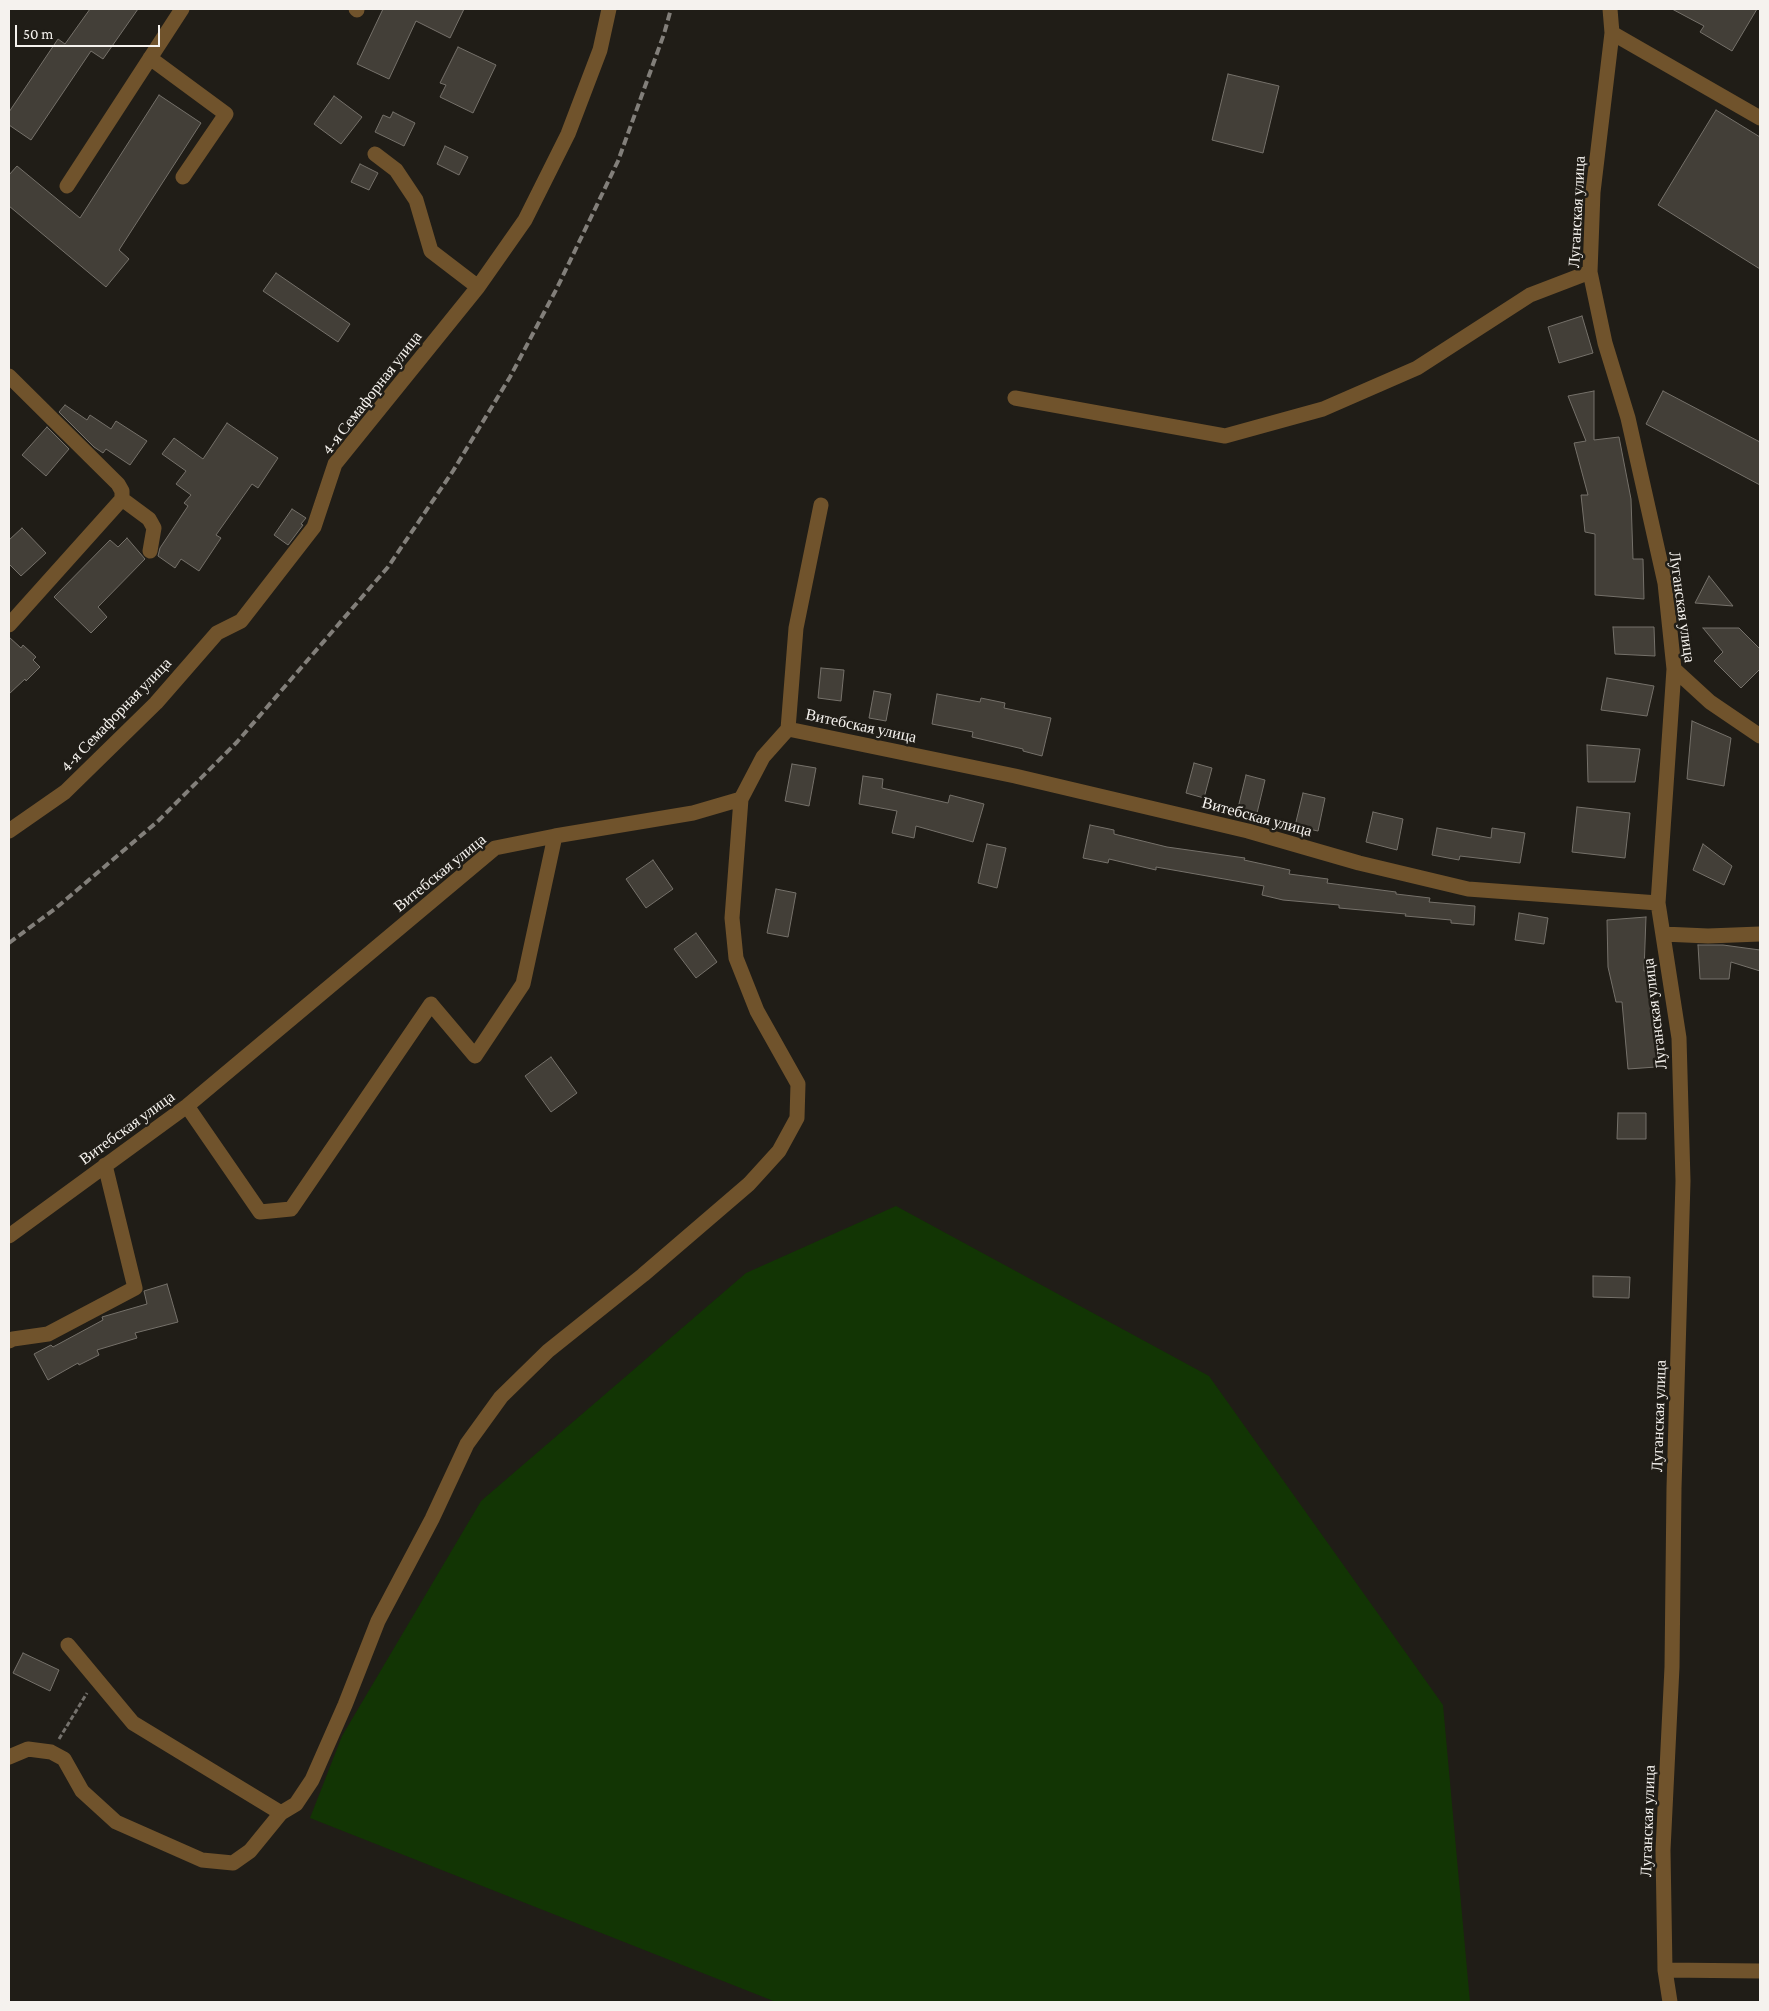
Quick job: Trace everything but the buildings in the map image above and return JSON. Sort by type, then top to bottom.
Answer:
[{"type":"street","points":[[68,186],[182,9]]},
{"type":"street","name":"4-я Семафорная улица","points":[[9,831],[65,792],[156,703],[216,633],[240,621],[314,527],[336,464],[478,287],[525,220],[568,134],[600,50],[609,9]]},
{"type":"street","name":"Луганская улица","points":[[1610,9],[1612,33],[1593,192],[1590,272],[1605,343],[1628,418],[1665,584],[1674,669],[1658,904],[1680,1038],[1683,1181],[1674,1488],[1672,1667],[1663,1850],[1665,1970],[1670,2002]]},
{"type":"street","points":[[1612,33],[1760,118]]},
{"type":"street","points":[[150,58],[226,114],[183,177]]},
{"type":"street","points":[[375,154],[396,170],[416,200],[431,251],[478,287]]},
{"type":"street","points":[[1015,398],[1225,436],[1323,409],[1417,368],[1530,295],[1590,272]]},
{"type":"street","points":[[9,376],[118,484],[122,491],[122,499],[9,625]]},
{"type":"street","points":[[122,499],[149,519],[154,528],[150,551]]},
{"type":"street","points":[[788,729],[796,628],[821,505]]},
{"type":"street","points":[[1674,669],[1710,702],[1760,736]]},
{"type":"street","name":"Витебская улица","points":[[9,1236],[188,1106],[494,848],[692,813],[741,799],[763,757],[788,729],[1015,776],[1248,830],[1359,864],[1468,889],[1658,904]]},
{"type":"street","points":[[9,1758],[28,1748],[51,1752],[64,1759],[82,1791],[116,1822],[202,1860],[233,1863],[250,1851],[281,1813],[296,1804],[312,1780],[378,1621],[432,1519],[466,1444],[501,1397],[548,1350],[643,1275],[749,1184],[779,1151],[797,1118],[798,1084],[757,1011],[736,958],[732,918],[741,799]]},
{"type":"street","points":[[188,1106],[260,1212],[291,1209],[431,1004],[475,1056],[523,984],[555,836]]},
{"type":"street","points":[[1663,934],[1708,936],[1760,934]]},
{"type":"street","points":[[9,1341],[48,1334],[135,1288],[105,1165]]},
{"type":"street","points":[[68,1645],[133,1723],[281,1813]]},
{"type":"street","points":[[1665,1970],[1760,1971]]},
{"type":"path","points":[[51,1752],[96,1679]]},
{"type":"green space","points":[[896,1206],[1209,1376],[1443,1705],[1470,2002],[776,2002],[310,1818],[342,1736],[481,1501],[746,1273]]},
{"type":"railway","points":[[9,943],[56,908],[157,822],[237,742],[388,567],[453,471],[510,377],[557,288],[618,161],[664,34],[671,9]]}]
